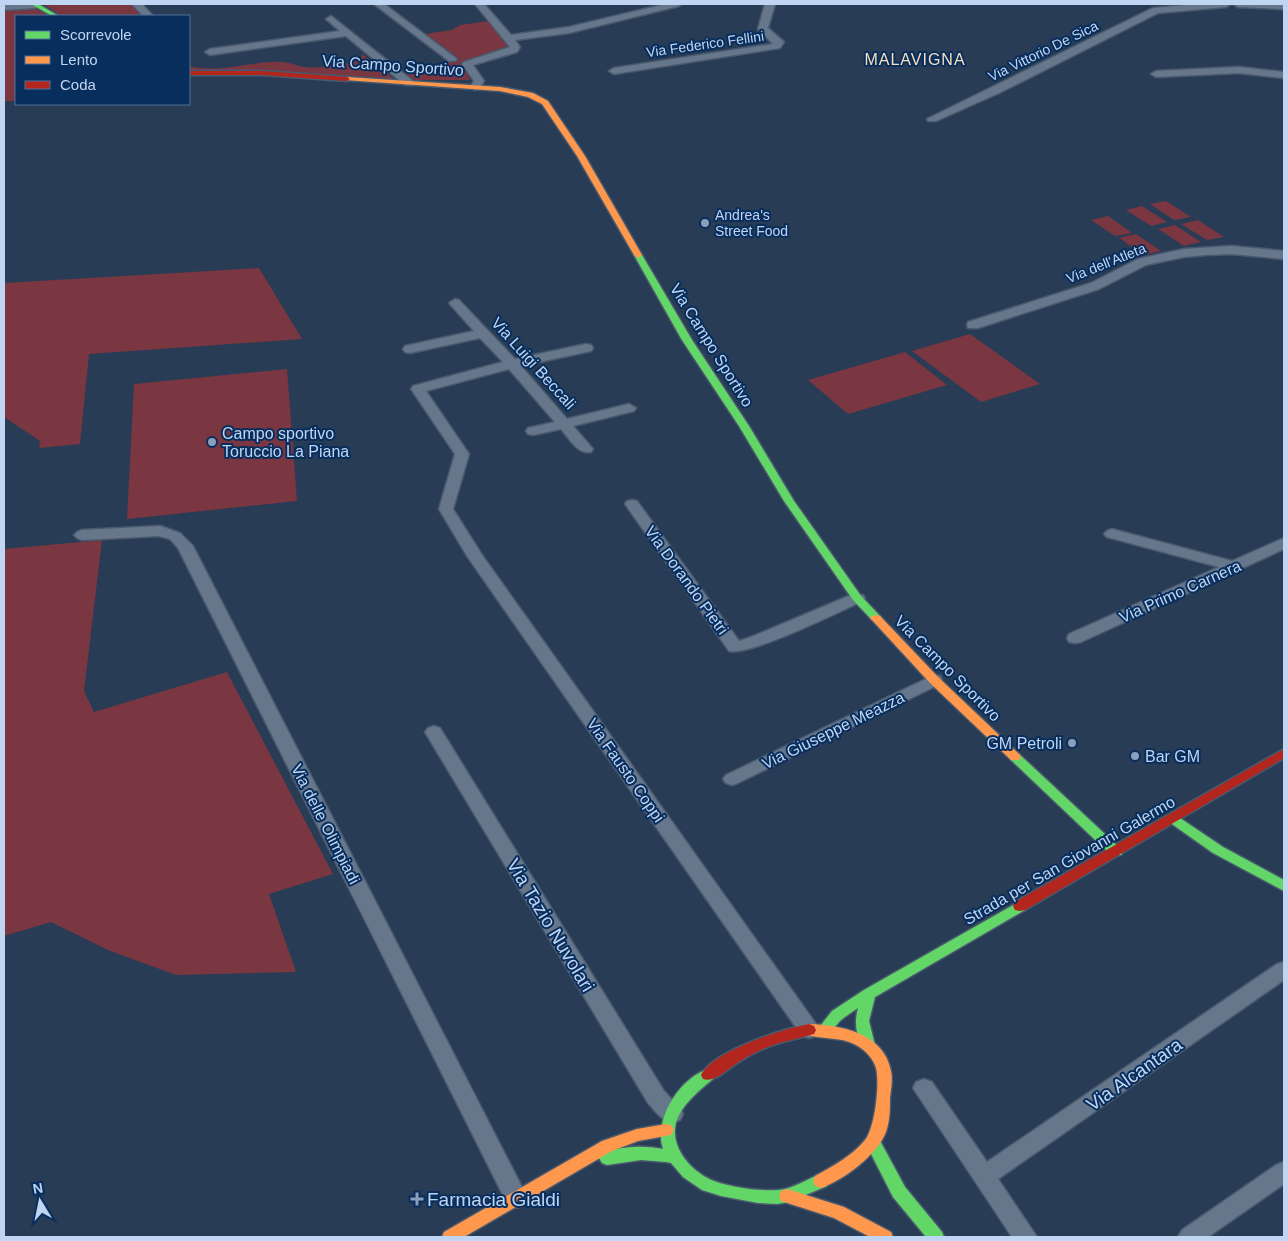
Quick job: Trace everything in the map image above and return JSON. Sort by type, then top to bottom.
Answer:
[{"type":"street","points":[[4,7],[35,4],[54,15]]},
{"type":"street","points":[[137,4],[147,15]]},
{"type":"street","points":[[378,4],[452,59]]},
{"type":"street","points":[[475,86],[478,81],[467,64],[514,50],[509,38],[479,4]]},
{"type":"street","points":[[509,38],[569,30],[676,4]]},
{"type":"street","name":"Via Federico Fellini","points":[[614,71],[777,46],[779,42],[763,28],[770,4]]},
{"type":"street","name":"Via Vittorio De Sica","points":[[932,119],[994,91],[1156,10],[1226,4]]},
{"type":"street","points":[[1238,4],[1284,6]]},
{"type":"street","points":[[331,20],[409,83]]},
{"type":"street","points":[[210,52],[347,33]]},
{"type":"street","points":[[1156,74],[1231,70],[1260,71],[1284,76]]},
{"type":"street","name":"Via Campo Sportivo","points":[[190,73],[262,73],[475,86],[521,93],[544,103],[581,156],[686,340],[744,426],[789,501],[856,598],[934,680],[1116,852]]},
{"type":"street","name":"Via dell'Atleta","points":[[973,325],[1095,286],[1142,262],[1184,253],[1206,251],[1231,250],[1284,255]]},
{"type":"street","name":"Via Luigi Beccali","points":[[455,303],[586,448]]},
{"type":"street","points":[[410,349],[484,333]]},
{"type":"street","points":[[512,364],[586,348]]},
{"type":"street","name":"Via Fausto Coppi","points":[[512,364],[418,389],[462,454],[446,509],[481,564],[817,1030]]},
{"type":"street","points":[[533,431],[629,408]]},
{"type":"street","name":"Via Dorando Pietri","points":[[632,504],[735,647],[757,641],[856,598]]},
{"type":"street","name":"Via delle Olimpiadi","points":[[82,536],[160,531],[175,536],[185,546],[516,1198]]},
{"type":"street","points":[[1112,534],[1235,566]]},
{"type":"street","name":"Via Primo Carnera","points":[[1075,638],[1284,543]]},
{"type":"street","name":"Via Giuseppe Meazza","points":[[732,779],[934,680]]},
{"type":"street","name":"Via Tazio Nuvolari","points":[[434,732],[656,1097],[669,1122]]},
{"type":"street","name":"Strada per San Giovanni Galermo","points":[[817,1030],[869,994],[1174,819],[1284,753]]},
{"type":"street","points":[[1174,819],[1218,850],[1284,886]]},
{"type":"street","name":"Via Alcantara","points":[[983,1177],[1284,970]]},
{"type":"street","points":[[787,1196],[819,1182],[872,1142],[883,1116],[884,1084],[881,1063],[868,1045],[862,1020],[869,994]]},
{"type":"street","points":[[868,1045],[850,1034],[817,1030],[775,1038],[752,1047],[715,1068],[684,1096],[669,1122],[669,1147],[675,1158],[703,1183],[739,1194],[787,1196],[838,1212],[885,1237]]},
{"type":"street","points":[[924,1088],[1025,1237]]},
{"type":"street","points":[[450,1237],[607,1146],[669,1122]]},
{"type":"street","points":[[872,1142],[899,1192],[936,1237]]},
{"type":"street","points":[[570,1168],[628,1152],[654,1151],[675,1158]]},
{"type":"street","points":[[1190,1237],[1284,1172]]},
{"type":"shaded area","points":[[43,4],[131,4],[141,15],[60,15]]},
{"type":"shaded area","points":[[34,8],[48,15],[15,15],[15,101],[4,101],[4,10]]},
{"type":"shaded area","points":[[489,21],[509,47],[501,53],[466,61],[461,64],[469,80],[415,80],[405,74],[460,59],[425,34],[452,30],[460,25]]},
{"type":"shaded area","points":[[362,54],[393,78],[393,80],[190,70],[190,66],[221,68],[277,62],[286,62],[306,67],[321,67],[357,61],[361,58]]},
{"type":"shaded area","points":[[1166,201],[1191,217],[1174,220],[1150,204]]},
{"type":"shaded area","points":[[1142,206],[1167,222],[1151,226],[1126,210]]},
{"type":"shaded area","points":[[1108,216],[1132,233],[1115,236],[1091,220]]},
{"type":"shaded area","points":[[1198,220],[1224,237],[1207,240],[1181,224]]},
{"type":"shaded area","points":[[1175,225],[1201,242],[1184,246],[1158,229]]},
{"type":"shaded area","points":[[1136,234],[1161,251],[1144,255],[1119,238]]},
{"type":"shaded area","points":[[259,268],[302,339],[89,354],[80,444],[39,448],[40,441],[4,417],[4,283]]},
{"type":"shaded area","points":[[970,334],[1040,384],[981,402],[912,351]]},
{"type":"shaded area","points":[[905,352],[947,385],[848,414],[808,380]]},
{"type":"shaded area","name":"Campo sportivo Toruccio La Piana","points":[[287,369],[297,501],[127,519],[134,384]]},
{"type":"shaded area","points":[[102,540],[84,691],[94,712],[227,672],[333,874],[269,894],[296,972],[176,975],[108,950],[51,922],[4,936],[4,549]]},
{"type":"traffic: fast","points":[[34,4],[54,15]]},
{"type":"traffic: fast","points":[[638,255],[687,340],[744,426],[789,501],[857,598],[876,618]]},
{"type":"traffic: fast","points":[[1015,757],[1116,852]]},
{"type":"traffic: fast","points":[[1174,819],[1218,850],[1284,886]]},
{"type":"traffic: fast","points":[[824,1030],[837,1015],[869,994],[1020,906]]},
{"type":"traffic: fast","points":[[868,1045],[862,1021],[869,994]]},
{"type":"traffic: fast","points":[[708,1075],[679,1103],[668,1124],[668,1142],[671,1150],[688,1173],[703,1183],[716,1188],[764,1197],[789,1195],[821,1181]]},
{"type":"traffic: fast","points":[[873,1142],[899,1192],[936,1237]]},
{"type":"traffic: fast","points":[[607,1158],[641,1153],[675,1158]]},
{"type":"traffic: slow","points":[[347,79],[500,89],[530,95],[545,103],[581,156],[638,255]]},
{"type":"traffic: slow","points":[[876,618],[934,680],[1015,757]]},
{"type":"traffic: slow","points":[[809,1030],[831,1031],[863,1042],[878,1057],[884,1074],[881,1118],[875,1138],[857,1157],[821,1181]]},
{"type":"traffic: slow","points":[[450,1237],[607,1146],[637,1135],[666,1130]]},
{"type":"traffic: slow","points":[[787,1196],[838,1212],[885,1237]]},
{"type":"traffic: jam","points":[[190,73],[262,73],[347,79]]},
{"type":"traffic: jam","points":[[1020,906],[1284,753]]},
{"type":"traffic: jam","points":[[708,1075],[756,1046],[782,1036],[809,1030]]},
{"type":"place","name":"Andrea's Street Food","points":[[705,223]]},
{"type":"place","name":"Campo sportivo Toruccio La Piana","points":[[212,442]]},
{"type":"place","name":"GM Petroli","points":[[1072,743]]},
{"type":"place","name":"Bar GM","points":[[1135,756]]},
{"type":"place","name":"Farmacia Gialdi","points":[[417,1199]]},
{"type":"district","name":"MALAVIGNA","points":[[915,59]]}]
